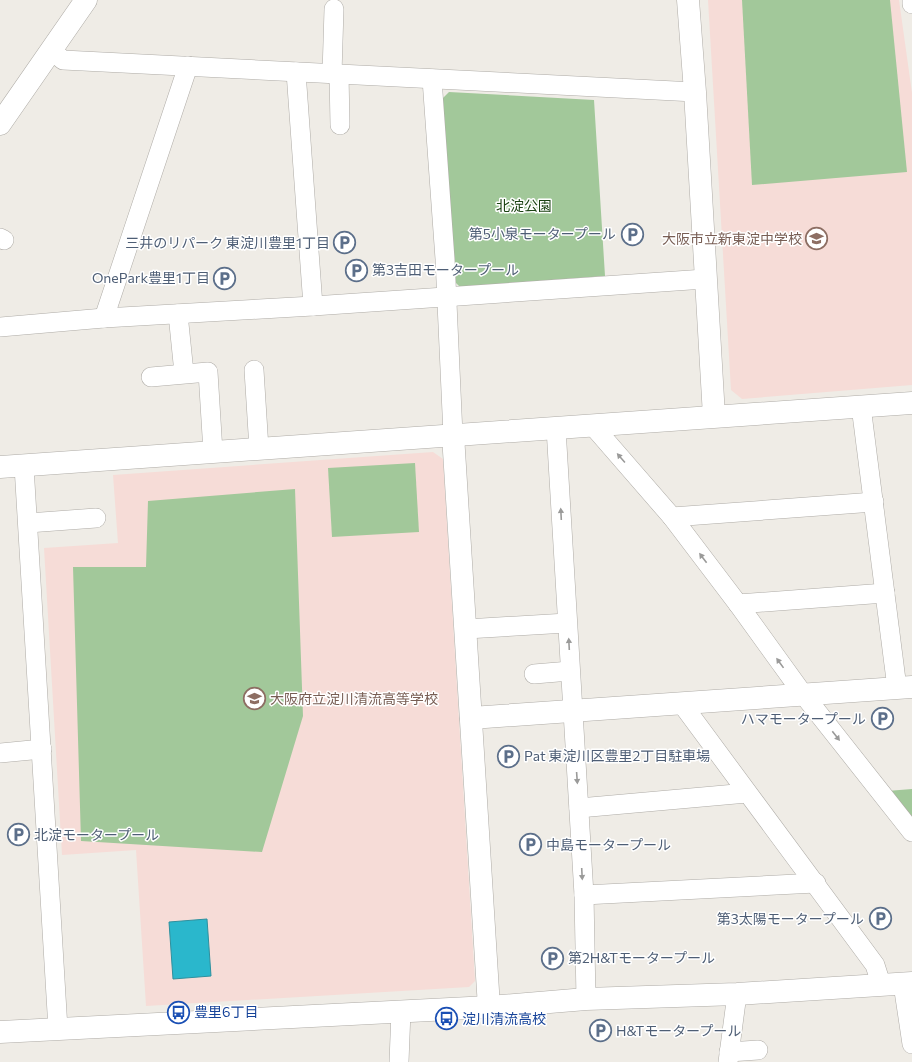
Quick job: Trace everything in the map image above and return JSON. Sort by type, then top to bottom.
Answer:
[{"type":"street","points":[[0,124],[86,0]]},
{"type":"street","points":[[688,0],[695,92],[714,416]]},
{"type":"street","points":[[334,9],[335,74],[340,126]]},
{"type":"street","points":[[51,50],[63,60],[695,92]]},
{"type":"street","points":[[104,318],[188,66]]},
{"type":"street","points":[[296,72],[313,306]]},
{"type":"street","points":[[432,78],[447,296],[453,435],[489,1007]]},
{"type":"street","points":[[0,327],[104,318],[313,306],[705,279]]},
{"type":"street","points":[[178,314],[184,373]]},
{"type":"street","points":[[254,370],[260,449]]},
{"type":"street","points":[[151,377],[208,372],[213,452]]},
{"type":"street","points":[[0,467],[912,403]]},
{"type":"street","points":[[471,718],[904,688],[886,593],[861,406]]},
{"type":"street","points":[[593,426],[672,517],[738,604],[803,694],[912,832]]},
{"type":"street","points":[[556,428],[584,895],[586,999]]},
{"type":"street","points":[[24,466],[58,1029]]},
{"type":"street","points":[[672,517],[874,502]]},
{"type":"street","points":[[28,523],[96,518]]},
{"type":"street","points":[[738,604],[886,593]]},
{"type":"street","points":[[466,629],[567,623]]},
{"type":"street","points":[[534,674],[570,671]]},
{"type":"street","points":[[682,704],[747,793],[816,883],[875,965],[881,984]]},
{"type":"street","points":[[0,753],[42,749]]},
{"type":"street","points":[[579,808],[747,793]]},
{"type":"street","points":[[584,895],[816,883]]},
{"type":"street","points":[[0,1032],[489,1007],[586,999],[737,994],[881,984],[907,984],[912,1044]]},
{"type":"street","points":[[737,994],[728,1057],[758,1050]]},
{"type":"street","points":[[399,1062],[401,1011]]},
{"type":"shaded area","name":"大阪市立新東淀中学校","points":[[708,0],[899,0],[912,93],[912,385],[742,399],[731,390]]},
{"type":"shaded area","name":"大阪府立淀川清流高等学校","points":[[433,452],[443,459],[475,981],[469,987],[146,1006],[136,850],[62,855],[44,548],[118,543],[113,475]]},
{"type":"green space","points":[[742,0],[890,0],[907,172],[752,185]]},
{"type":"green space","name":"北淀公園","points":[[449,92],[594,100],[605,276],[460,287],[453,280],[442,99]]},
{"type":"green space","points":[[415,463],[419,532],[332,537],[328,468]]},
{"type":"green space","points":[[295,489],[303,716],[262,852],[81,841],[73,567],[146,567],[148,501]]},
{"type":"green space","points":[[912,789],[912,824],[887,791]]},
{"type":"water","points":[[207,919],[211,976],[173,979],[169,922]]},
{"type":"place","name":"第5小泉モータープール","points":[[632,234]]},
{"type":"place","name":"大阪市立新東淀中学校","points":[[817,239]]},
{"type":"place","name":"三井のリパーク 東淀川豊里1丁目","points":[[345,243]]},
{"type":"place","name":"第3吉田モータープール","points":[[357,270]]},
{"type":"place","name":"OnePark豊里1丁目","points":[[225,278]]},
{"type":"place","name":"大阪府立淀川清流高等学校","points":[[255,699]]},
{"type":"place","name":"ハマモータープール","points":[[882,719]]},
{"type":"place","name":"Pat 東淀川区豊里2丁目駐車場","points":[[509,756]]},
{"type":"place","name":"北淀モータープール","points":[[18,835]]},
{"type":"place","name":"中島モータープール","points":[[531,845]]},
{"type":"place","name":"第3太陽モータープール","points":[[880,919]]},
{"type":"place","name":"第2H&Tモータープール","points":[[553,958]]},
{"type":"place","name":"豊里6丁目","points":[[178,1012]]},
{"type":"place","name":"淀川清流高校","points":[[446,1019]]},
{"type":"place","name":"H&Tモータープール","points":[[601,1031]]}]
